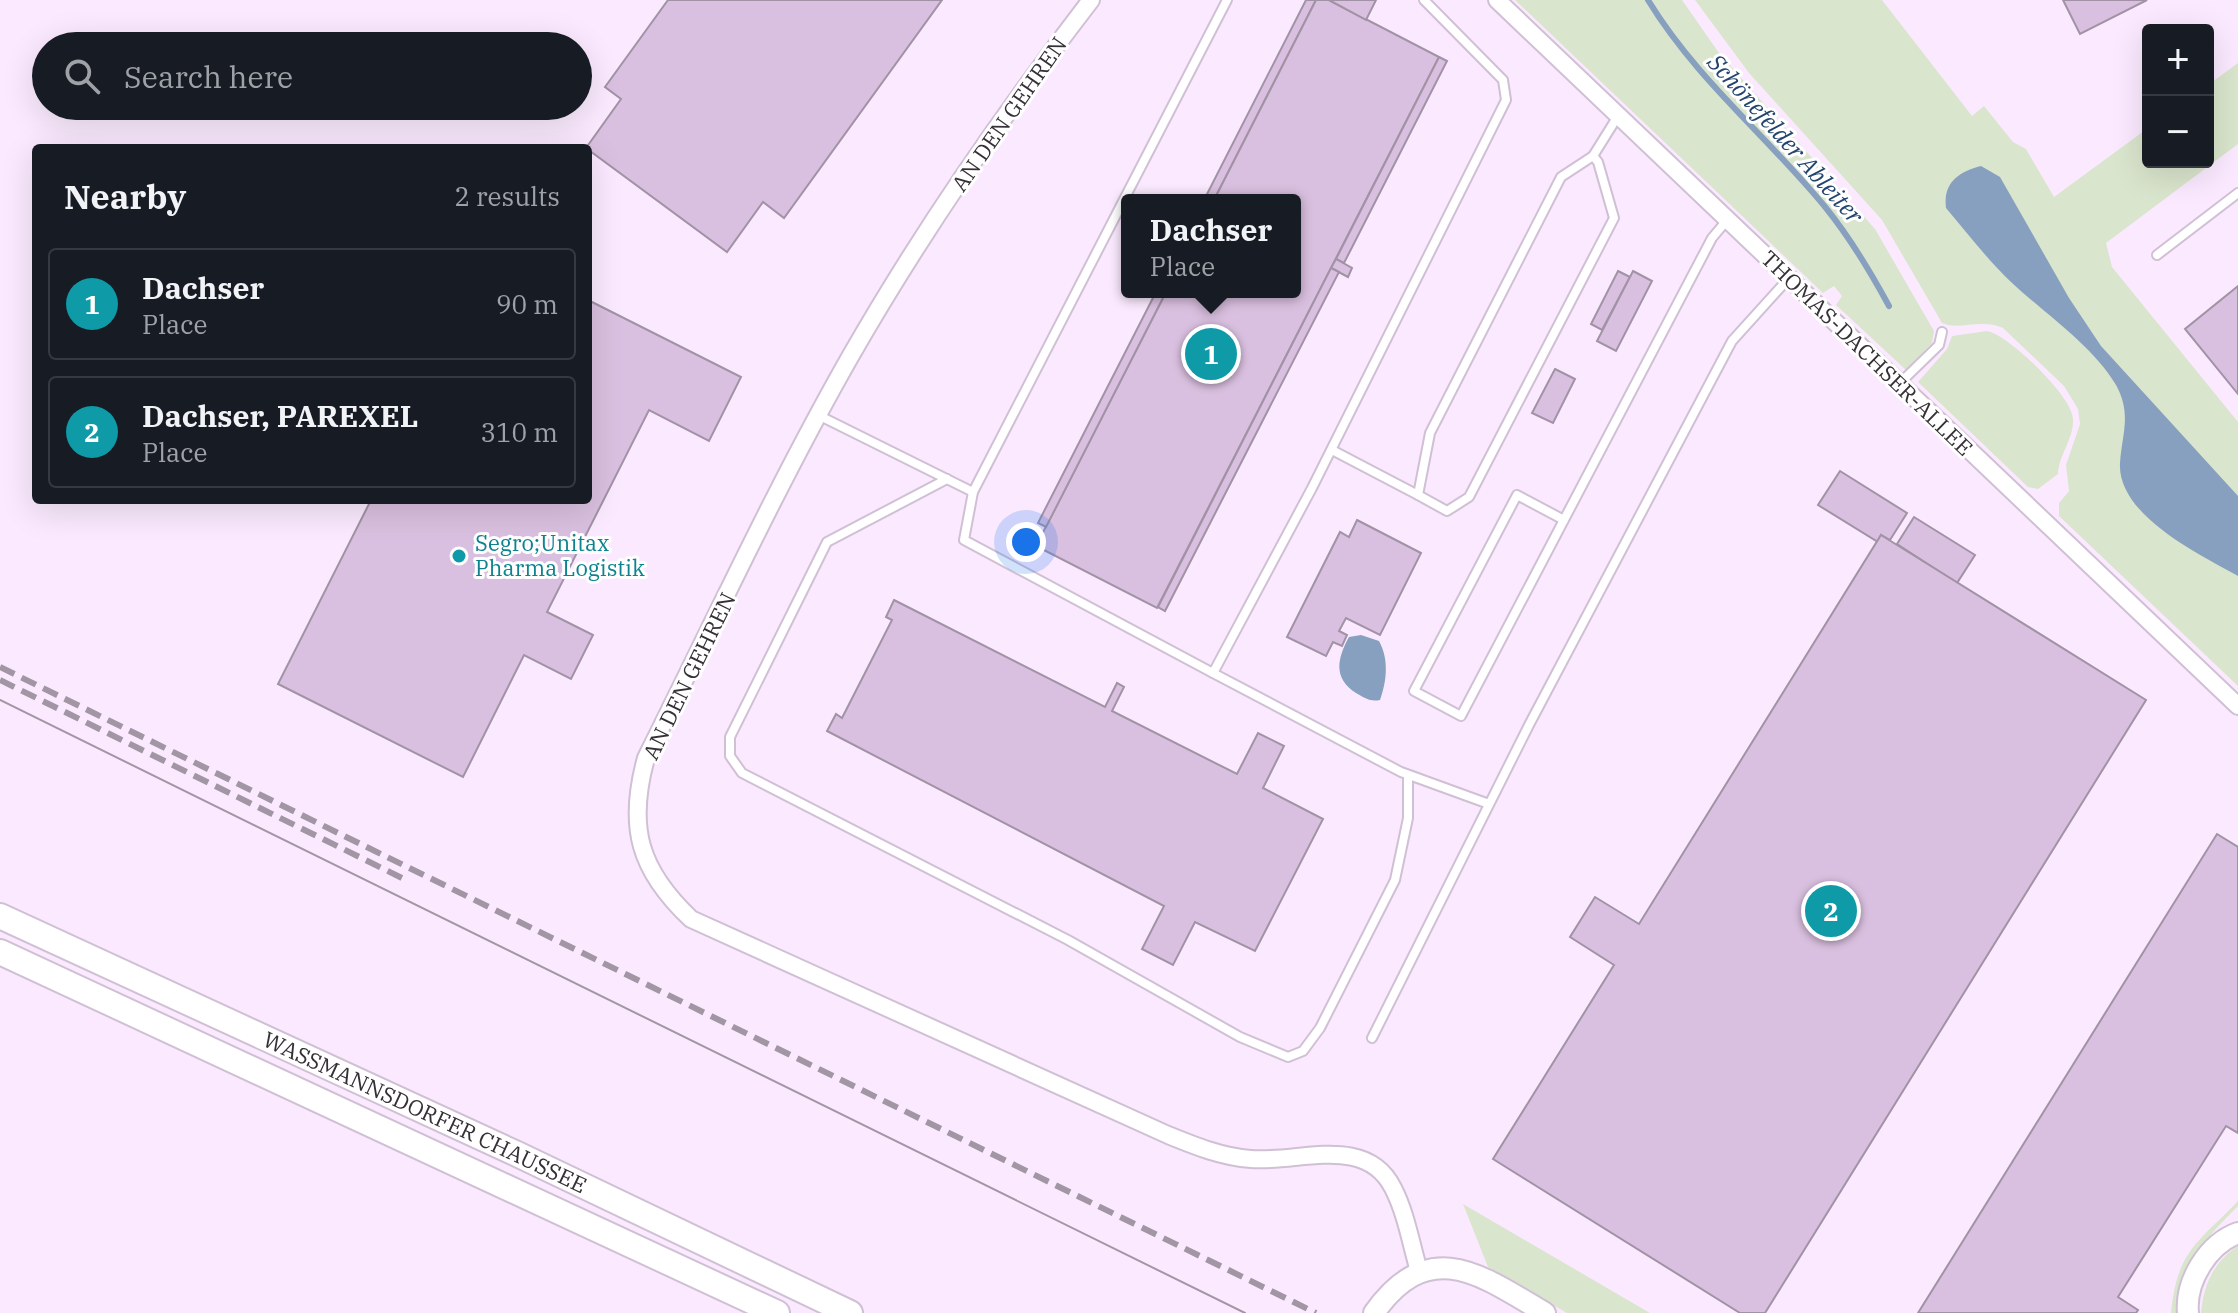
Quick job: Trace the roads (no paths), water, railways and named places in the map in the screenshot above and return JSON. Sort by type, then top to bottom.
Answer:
[{"type":"main road","name":"WASSMANNSDORFER CHAUSSEE","points":[[0,916],[517,1154],[850,1313]]},
{"type":"main road","name":"WASSMANNSDORFER CHAUSSEE","points":[[0,952],[777,1313]]},
{"type":"street","name":"AN DEN GEHREN","points":[[1091,0],[1013,101],[851,355],[818,415],[646,758],[636,796],[639,832],[648,866],[670,899],[691,919],[1204,1149],[1252,1159],[1340,1154],[1365,1159],[1393,1187],[1419,1271]]},
{"type":"street","name":"THOMAS-DACHSER-ALLEE","points":[[1497,0],[2238,706]]},
{"type":"street","points":[[2188,1313],[2196,1275],[2210,1251],[2238,1233]]},
{"type":"street","points":[[1374,1313],[1390,1293],[1419,1271],[1444,1266],[1493,1282],[1545,1313]]},
{"type":"lane","points":[[1127,194],[1227,0]]},
{"type":"lane","points":[[1213,673],[1332,450],[1506,100],[1503,80],[1424,0]]},
{"type":"lane","points":[[1418,495],[1430,433],[1561,177],[1593,156],[1619,115]]},
{"type":"lane","points":[[1332,450],[1447,511],[1469,497],[1614,218],[1598,162],[1593,156]]},
{"type":"lane","points":[[2157,255],[2238,193]]},
{"type":"lane","points":[[1121,205],[973,492],[964,540],[1408,775],[1489,804]]},
{"type":"lane","points":[[1564,520],[1517,495],[1414,691],[1461,716],[1564,520],[1712,238],[1728,219]]},
{"type":"lane","points":[[1372,1038],[1489,804],[1732,341],[1788,279]]},
{"type":"lane","points":[[1899,385],[1939,345],[1942,332]]},
{"type":"lane","points":[[818,415],[973,492]]},
{"type":"lane","points":[[947,479],[827,542],[730,737],[730,756],[742,773],[1068,940],[1240,1037],[1288,1057],[1303,1051],[1320,1028],[1395,880],[1408,818],[1408,775]]},
{"type":"water","points":[[1981,166],[2000,177],[2069,298],[2101,346],[2238,496],[2238,576],[2163,531],[2132,500],[2123,482],[2120,463],[2125,415],[2116,385],[2081,343],[2002,273],[1946,208],[1947,192],[1954,180]]},
{"type":"water","points":[[1361,635],[1379,641],[1384,655],[1385,678],[1380,700],[1370,700],[1356,693],[1344,681],[1339,668],[1349,637]]},
{"type":"waterway","name":"Schönefelder Ableiter","points":[[1648,0],[1710,82],[1826,208],[1844,231],[1889,306]]},
{"type":"tram line","points":[[0,700],[1245,1313]]},
{"type":"railway","points":[[0,667],[1316,1313]]},
{"type":"railway","points":[[0,680],[402,878]]},
{"type":"place","name":"Dachser","points":[[1211,354]]},
{"type":"place","name":"Segro;Unitax Pharma Logistik","points":[[459,556]]},
{"type":"place","name":"Dachser, PAREXEL","points":[[1831,911]]}]
